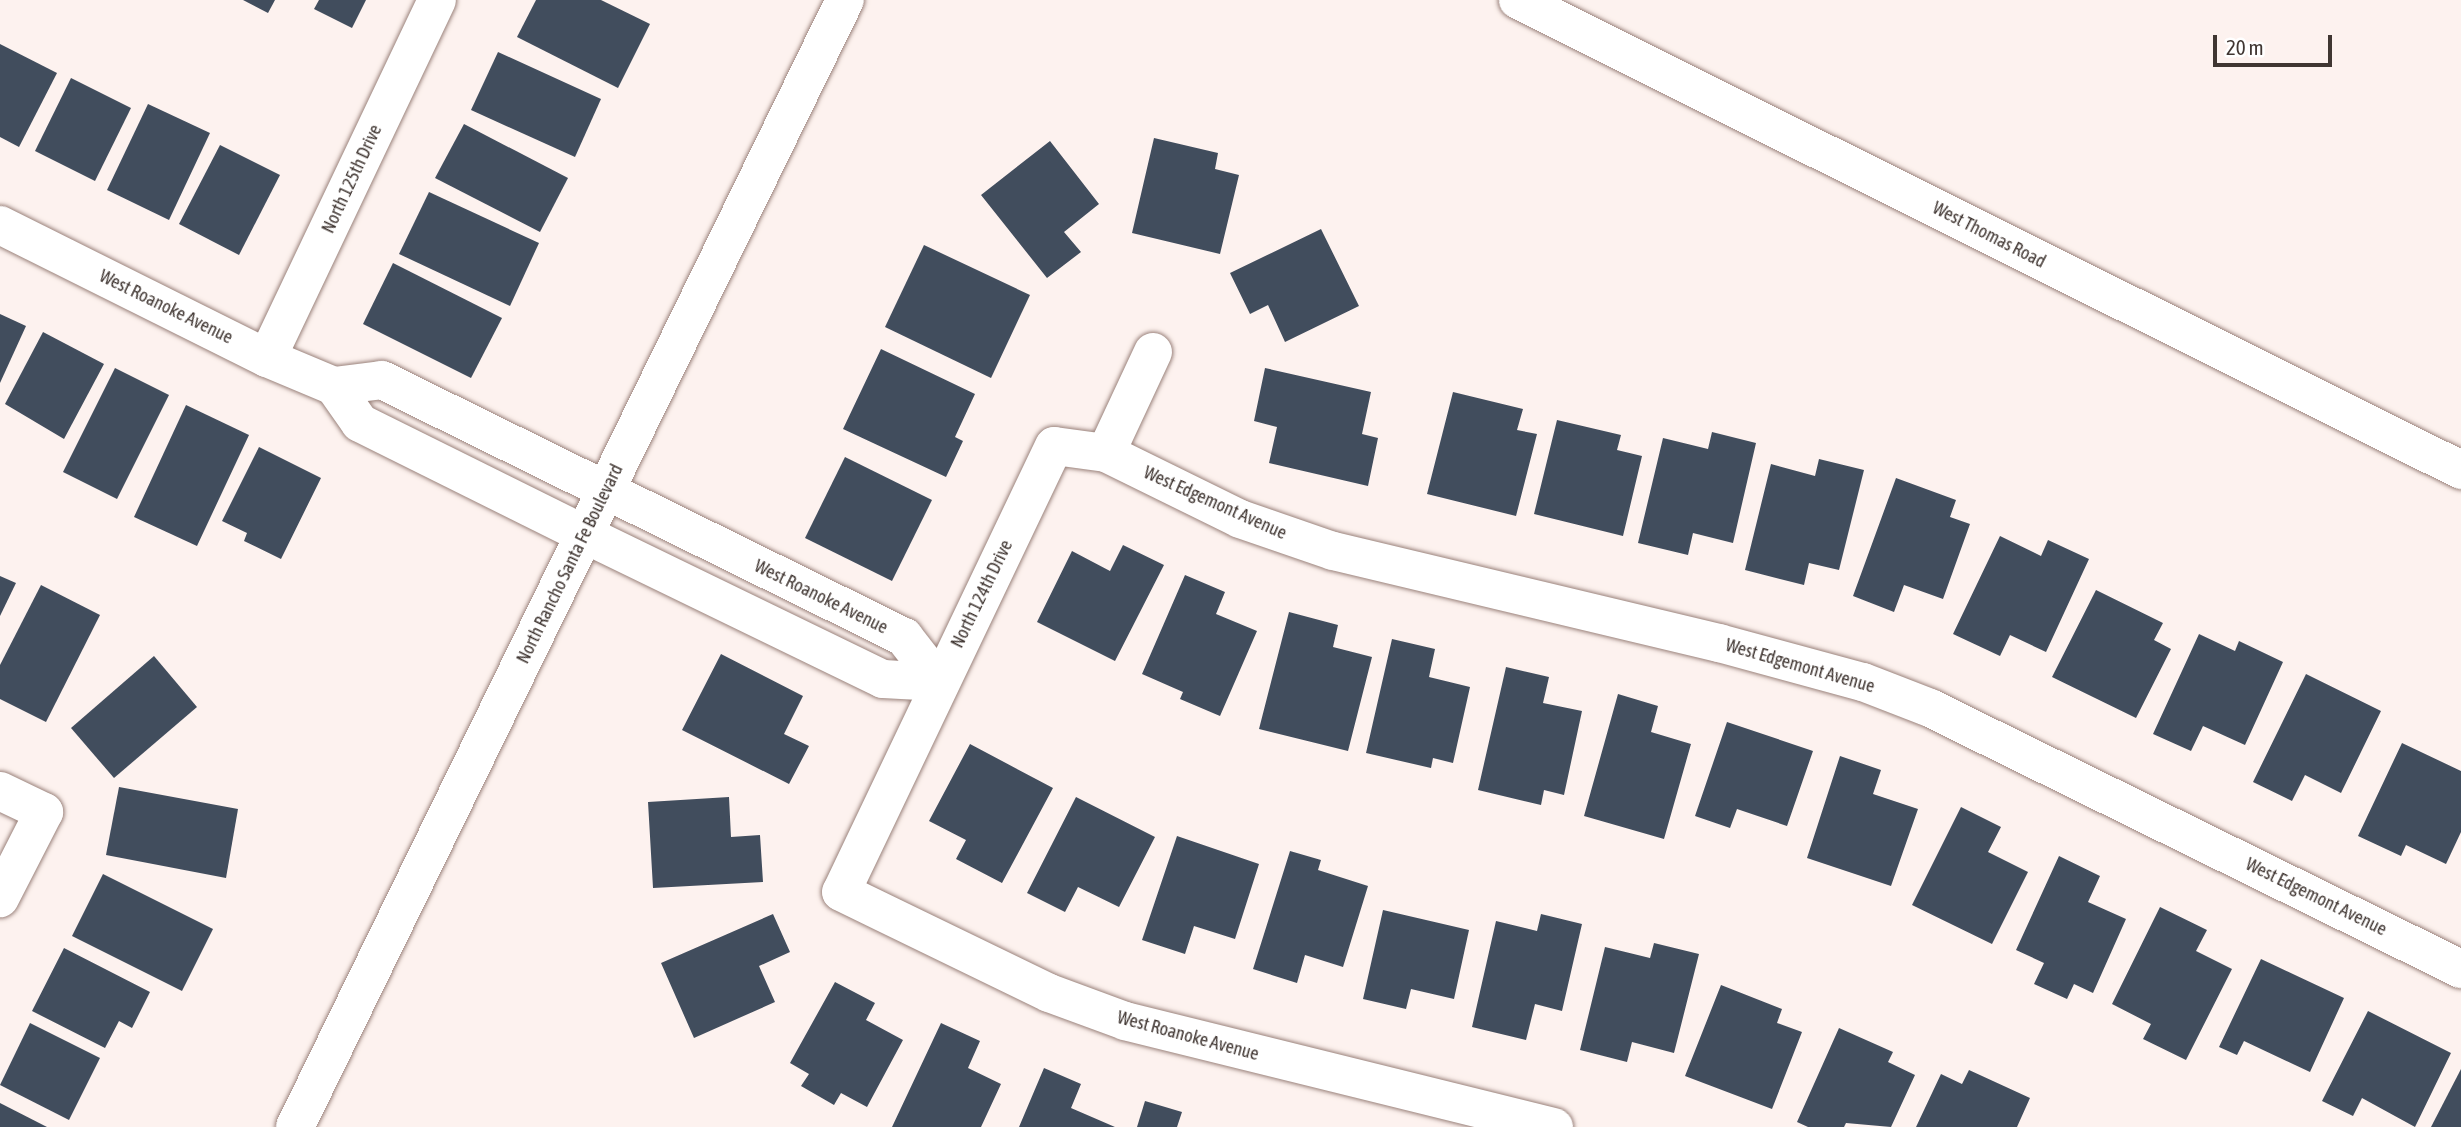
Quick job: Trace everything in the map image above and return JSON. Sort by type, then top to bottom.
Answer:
[{"type":"street","name":"North 125th Drive","points":[[267,358],[437,0]]},
{"type":"street","name":"North Rancho Santa Fe Boulevard","points":[[295,1127],[845,0]]},
{"type":"street","name":"West Thomas Road","points":[[1518,0],[2461,470]]},
{"type":"street","name":"West Roanoke Avenue","points":[[0,225],[267,358],[334,386],[382,380],[904,637],[939,682]]},
{"type":"street","points":[[1106,453],[1153,352]]},
{"type":"street","points":[[334,386],[360,423],[584,534],[883,679],[939,682]]},
{"type":"street","name":"North 124th Drive","points":[[841,892],[1054,446],[1106,453]]},
{"type":"street","name":"West Edgemont Avenue","points":[[1106,453],[1240,519],[1333,551],[1732,647],[1863,682],[1930,708],[2461,969]]},
{"type":"street","points":[[0,791],[44,812],[0,898]]},
{"type":"street","name":"West Roanoke Avenue","points":[[841,892],[1049,993],[1125,1021],[1554,1127]]},
{"type":"building","points":[[243,0],[275,0],[268,13]]},
{"type":"building","points":[[319,0],[366,0],[352,28],[314,9]]},
{"type":"building","points":[[536,0],[601,0],[650,24],[618,88],[517,37]]},
{"type":"building","points":[[0,44],[57,73],[19,147],[0,137]]},
{"type":"building","points":[[498,52],[601,99],[575,157],[471,110]]},
{"type":"building","points":[[71,78],[131,108],[95,181],[35,151]]},
{"type":"building","points":[[148,104],[210,133],[169,220],[107,190]]},
{"type":"building","points":[[464,124],[568,178],[540,232],[435,178]]},
{"type":"building","points":[[1154,138],[1218,153],[1215,169],[1239,175],[1220,254],[1132,233]]},
{"type":"building","points":[[1050,141],[1099,204],[1064,232],[1081,252],[1047,278],[981,195]]},
{"type":"building","points":[[220,145],[280,175],[239,255],[179,224]]},
{"type":"building","points":[[429,192],[539,243],[510,306],[399,254]]},
{"type":"building","points":[[1321,229],[1359,306],[1285,342],[1268,305],[1250,314],[1230,273]]},
{"type":"building","points":[[924,245],[1030,295],[991,378],[885,327]]},
{"type":"building","points":[[393,263],[502,318],[471,378],[363,324]]},
{"type":"building","points":[[0,314],[26,326],[0,383]]},
{"type":"building","points":[[43,332],[104,364],[64,439],[5,404]]},
{"type":"building","points":[[881,349],[975,394],[955,437],[963,441],[946,477],[843,429]]},
{"type":"building","points":[[115,368],[169,395],[117,499],[63,472]]},
{"type":"building","points":[[1265,368],[1371,392],[1362,434],[1378,438],[1368,486],[1269,463],[1277,427],[1254,421]]},
{"type":"building","points":[[1453,392],[1523,409],[1517,430],[1537,434],[1516,516],[1427,494]]},
{"type":"building","points":[[186,405],[249,435],[197,546],[134,517]]},
{"type":"building","points":[[1557,420],[1621,435],[1617,450],[1642,456],[1623,536],[1534,514]]},
{"type":"building","points":[[1712,432],[1756,443],[1733,543],[1693,533],[1688,555],[1638,543],[1663,438],[1708,449]]},
{"type":"building","points":[[259,447],[321,478],[281,559],[244,541],[247,533],[222,521]]},
{"type":"building","points":[[845,457],[932,500],[892,581],[805,538]]},
{"type":"building","points":[[1819,459],[1864,470],[1839,570],[1809,563],[1804,585],[1745,570],[1771,464],[1815,476]]},
{"type":"building","points":[[1896,478],[1956,500],[1950,517],[1970,524],[1943,599],[1904,585],[1894,612],[1853,596]]},
{"type":"building","points":[[2000,536],[2041,556],[2048,540],[2089,559],[2046,652],[2010,635],[2000,656],[1953,634]]},
{"type":"building","points":[[1123,545],[1164,565],[1115,661],[1037,622],[1072,551],[1110,571]]},
{"type":"building","points":[[1185,575],[1225,592],[1216,614],[1257,631],[1220,716],[1180,699],[1183,692],[1142,674]]},
{"type":"building","points":[[0,576],[16,583],[0,616]]},
{"type":"building","points":[[41,585],[100,615],[46,722],[0,699],[0,665]]},
{"type":"building","points":[[2096,590],[2163,623],[2154,640],[2171,649],[2136,718],[2052,677]]},
{"type":"building","points":[[1289,612],[1338,625],[1333,647],[1372,657],[1348,751],[1259,729]]},
{"type":"building","points":[[2199,634],[2235,651],[2239,641],[2283,662],[2245,745],[2203,726],[2191,751],[2153,734]]},
{"type":"building","points":[[1392,639],[1435,649],[1429,677],[1470,687],[1453,763],[1433,758],[1431,768],[1366,753]]},
{"type":"building","points":[[721,654],[803,696],[784,734],[809,746],[789,784],[682,730]]},
{"type":"building","points":[[154,656],[197,707],[114,778],[71,728]]},
{"type":"building","points":[[1506,667],[1549,677],[1543,703],[1582,711],[1564,795],[1544,790],[1541,805],[1478,790]]},
{"type":"building","points":[[2306,674],[2381,711],[2341,793],[2305,775],[2292,801],[2253,782]]},
{"type":"building","points":[[1618,694],[1658,706],[1651,732],[1691,744],[1664,839],[1584,816]]},
{"type":"building","points":[[1727,722],[1813,751],[1787,826],[1737,809],[1730,828],[1695,816]]},
{"type":"building","points":[[2402,743],[2461,771],[2461,832],[2446,864],[2406,845],[2401,856],[2358,836]]},
{"type":"building","points":[[970,744],[1053,788],[1002,883],[956,859],[966,840],[929,821]]},
{"type":"building","points":[[1840,756],[1881,770],[1873,794],[1918,809],[1891,886],[1807,858]]},
{"type":"building","points":[[119,787],[238,809],[226,878],[106,855]]},
{"type":"building","points":[[729,797],[731,837],[760,835],[763,882],[653,888],[648,802]]},
{"type":"building","points":[[1076,797],[1155,837],[1119,907],[1078,887],[1065,912],[1027,893]]},
{"type":"building","points":[[1961,807],[2001,827],[1988,852],[2028,872],[1992,944],[1912,905]]},
{"type":"building","points":[[1177,836],[1259,864],[1235,939],[1194,926],[1185,954],[1142,940]]},
{"type":"building","points":[[1290,851],[1321,860],[1318,870],[1368,886],[1343,967],[1305,955],[1297,983],[1253,969]]},
{"type":"building","points":[[2059,856],[2100,876],[2088,902],[2126,919],[2093,993],[2074,984],[2067,999],[2034,984],[2044,963],[2016,950]]},
{"type":"building","points":[[103,874],[213,929],[182,991],[72,936]]},
{"type":"building","points":[[2160,907],[2207,930],[2196,951],[2232,969],[2186,1060],[2143,1039],[2151,1024],[2112,1004]]},
{"type":"building","points":[[1383,910],[1469,930],[1454,999],[1411,989],[1406,1009],[1363,999]]},
{"type":"building","points":[[773,914],[790,952],[759,966],[775,1002],[694,1038],[661,963]]},
{"type":"building","points":[[1541,914],[1582,924],[1562,1011],[1535,1004],[1526,1040],[1472,1027],[1496,921],[1537,931]]},
{"type":"building","points":[[1654,943],[1699,954],[1674,1053],[1632,1042],[1627,1062],[1580,1050],[1605,947],[1650,958]]},
{"type":"building","points":[[64,948],[150,992],[132,1028],[119,1021],[105,1048],[32,1011]]},
{"type":"building","points":[[2261,959],[2344,998],[2310,1072],[2244,1041],[2237,1055],[2219,1047]]},
{"type":"building","points":[[835,982],[875,1003],[866,1020],[903,1040],[867,1107],[841,1093],[834,1105],[801,1086],[809,1074],[790,1063]]},
{"type":"building","points":[[1721,985],[1782,1009],[1777,1023],[1802,1032],[1772,1109],[1685,1076]]},
{"type":"building","points":[[2368,1011],[2451,1053],[2415,1127],[2362,1098],[2353,1116],[2322,1101]]},
{"type":"building","points":[[30,1023],[100,1058],[69,1120],[0,1085]]},
{"type":"building","points":[[941,1023],[980,1041],[968,1068],[1001,1084],[981,1127],[892,1127]]},
{"type":"building","points":[[1839,1028],[1893,1052],[1888,1062],[1915,1075],[1891,1127],[1846,1123],[1844,1127],[1808,1127],[1797,1122]]},
{"type":"building","points":[[1044,1068],[1081,1084],[1071,1108],[1115,1127],[1019,1127]]},
{"type":"building","points":[[2461,1069],[2461,1127],[2431,1127]]},
{"type":"building","points":[[1969,1070],[2030,1098],[2017,1127],[1916,1127],[1941,1074],[1962,1084]]},
{"type":"building","points":[[1145,1101],[1182,1112],[1177,1127],[1137,1127]]},
{"type":"building","points":[[0,1103],[47,1127],[0,1127]]}]
